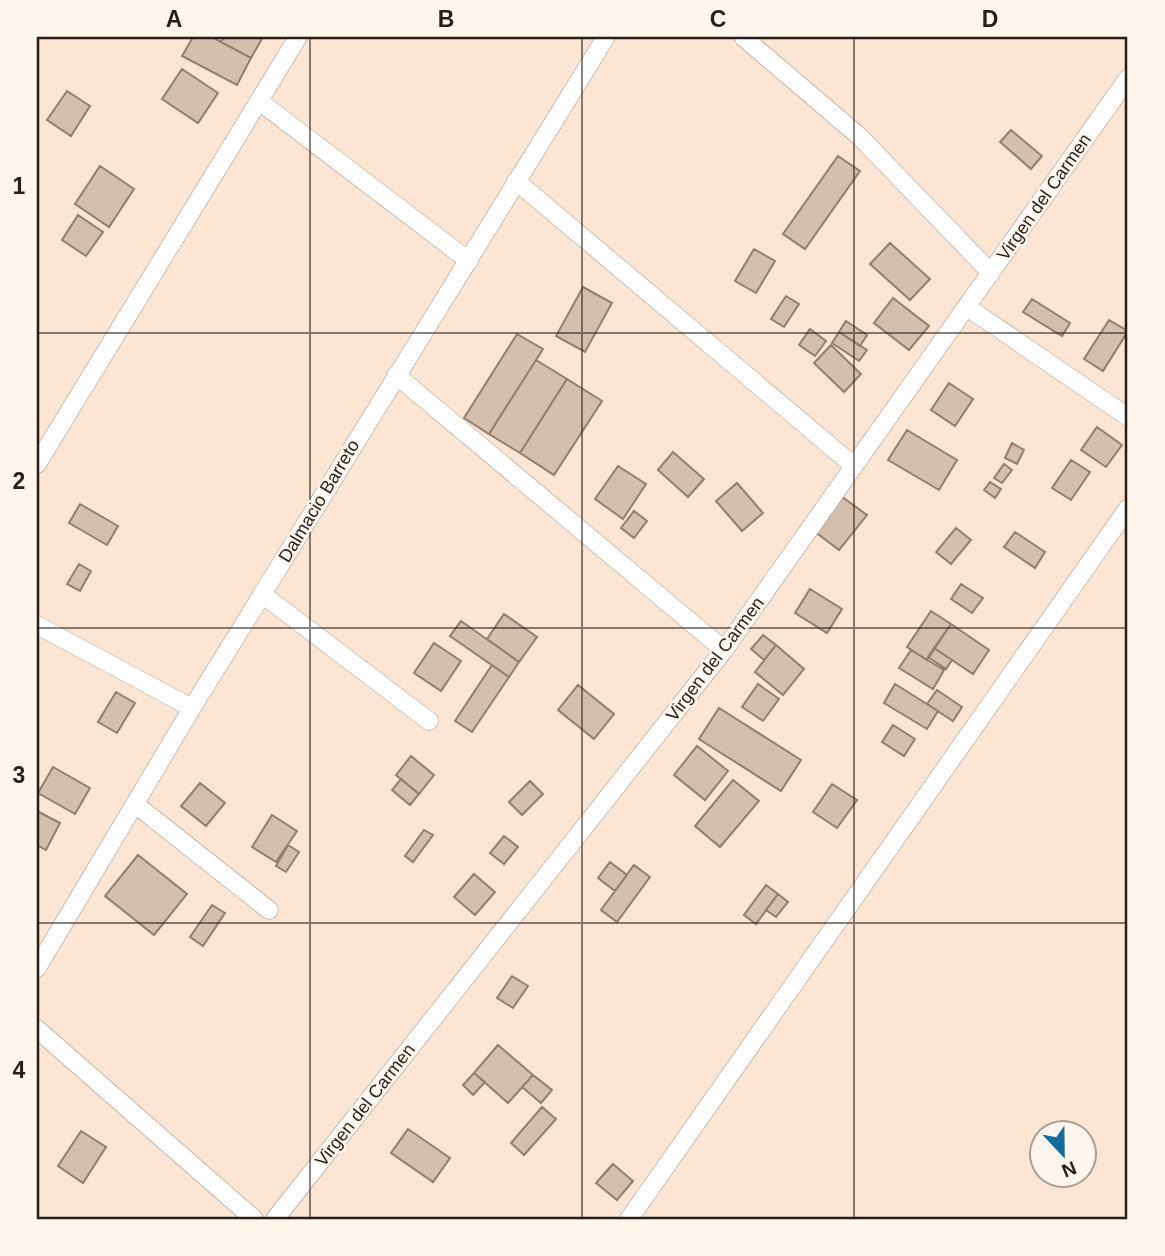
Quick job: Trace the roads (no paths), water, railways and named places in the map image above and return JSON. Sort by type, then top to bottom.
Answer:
[{"type":"street","points":[[37,464],[298,37]]},
{"type":"street","name":"Dalmacio Barreto","points":[[37,968],[192,708],[606,37]]},
{"type":"street","points":[[743,37],[860,137],[991,273]]},
{"type":"street","name":"Virgen del Carmen","points":[[275,1219],[724,650],[1128,78]]},
{"type":"street","points":[[259,101],[469,261]]},
{"type":"street","points":[[516,181],[854,466]]},
{"type":"street","points":[[967,307],[1128,417]]},
{"type":"street","points":[[396,375],[724,650]]},
{"type":"street","points":[[629,1219],[1128,508]]},
{"type":"street","points":[[262,594],[429,721]]},
{"type":"street","points":[[37,625],[192,708]]},
{"type":"street","points":[[135,804],[269,910]]},
{"type":"street","points":[[37,1029],[254,1219]]}]
